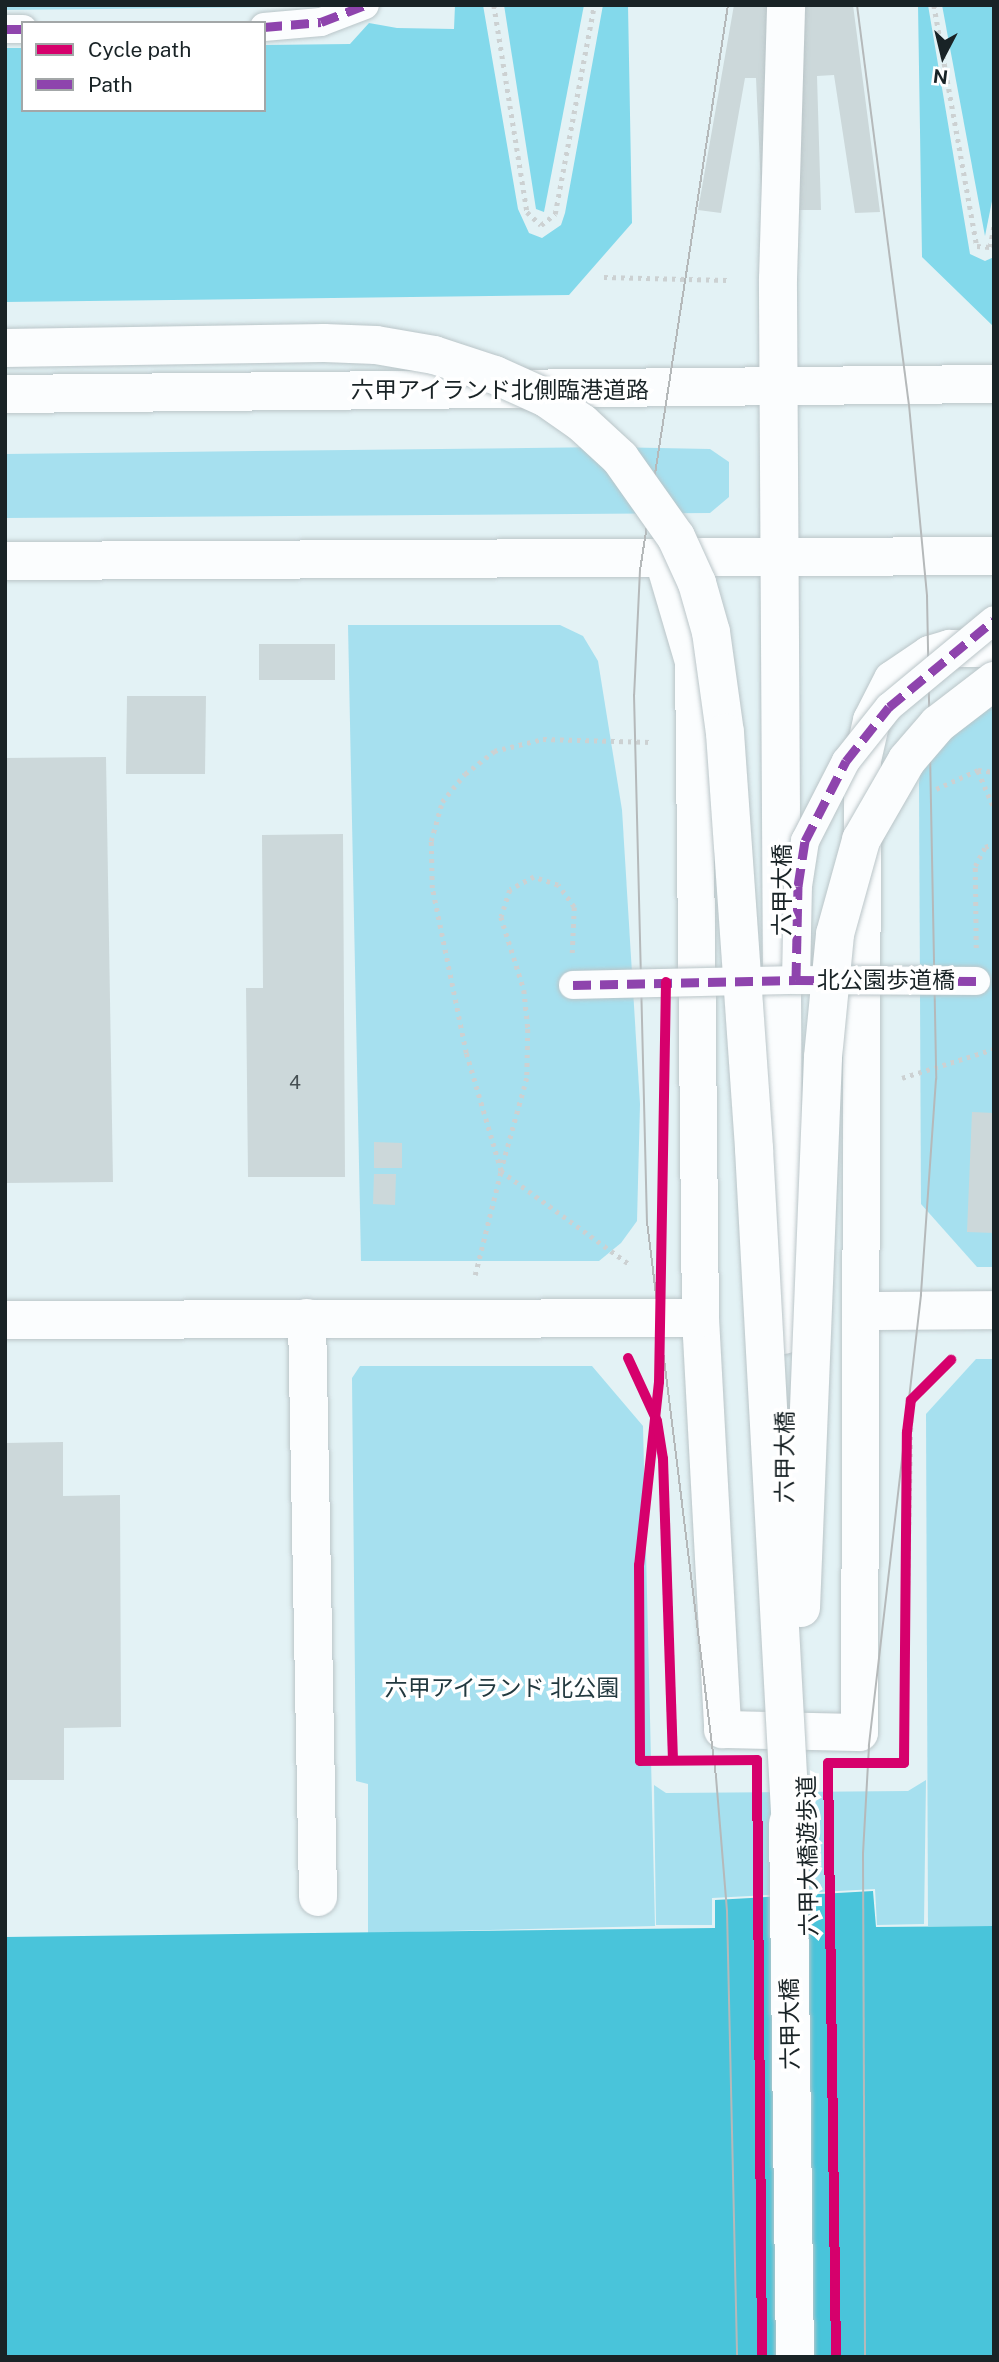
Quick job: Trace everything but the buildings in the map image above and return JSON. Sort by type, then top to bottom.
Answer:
[{"type":"street","points":[[266,27],[321,22],[365,5]]},
{"type":"street","name":"六甲大橋","points":[[786,5],[778,279],[779,558],[784,1335],[798,2357]]},
{"type":"street","points":[[5,348],[324,343],[376,345],[434,355],[495,375],[546,398],[582,423],[620,458],[676,537],[697,583],[711,632],[725,733],[754,1149],[792,1848]]},
{"type":"street","name":"六甲アイランド北側臨港道路","points":[[5,394],[994,384]]},
{"type":"street","points":[[662,555],[693,662],[700,1318],[722,1729],[859,1732],[862,760],[880,695],[892,679],[929,654],[949,648],[994,648]]},
{"type":"street","points":[[5,561],[662,555],[779,558],[994,556]]},
{"type":"street","name":"北公園歩道橋","points":[[796,980],[798,886],[805,841],[846,761],[889,707],[994,620]]},
{"type":"street","points":[[792,1848],[821,1094],[835,934],[861,840],[894,780],[938,724],[994,681]]},
{"type":"street","name":"北公園歩道橋","points":[[573,985],[796,980],[976,981]]},
{"type":"street","points":[[860,1311],[994,1310]]},
{"type":"street","points":[[307,1318],[318,1897]]},
{"type":"street","points":[[5,1320],[700,1318]]},
{"type":"street","name":"六甲大橋","points":[[792,1848],[798,2357]]},
{"type":"path","points":[[494,5],[527,212],[541,225],[555,214],[594,5]]},
{"type":"path","points":[[934,5],[976,246],[990,247],[994,225]]},
{"type":"path","points":[[604,277],[727,279]]},
{"type":"path","points":[[629,1264],[501,1171],[466,1053],[432,888],[431,841],[442,802],[465,774],[494,751],[543,739],[651,742]]},
{"type":"path","points":[[931,792],[978,770],[994,772]]},
{"type":"path","points":[[978,770],[994,808]]},
{"type":"path","points":[[976,981],[975,866],[985,847],[994,844]]},
{"type":"path","points":[[475,1275],[527,1078],[528,1028],[524,990],[501,917],[510,890],[534,877],[558,886],[574,907],[573,985]]},
{"type":"path","points":[[628,1358],[657,1421],[663,1459],[673,1760],[640,1761],[639,1565],[659,1382],[666,982]]},
{"type":"path","points":[[902,1078],[994,1049]]},
{"type":"path","points":[[878,1763],[904,1763],[907,1432],[911,1400],[951,1360]]},
{"type":"green space","points":[[5,5],[267,5],[267,7],[5,10]]},
{"type":"green space","points":[[608,447],[710,449],[729,462],[729,497],[710,513],[5,518],[5,454]]},
{"type":"green space","points":[[348,625],[560,625],[583,636],[598,661],[622,810],[640,1104],[637,1221],[621,1243],[599,1261],[361,1261]]},
{"type":"green space","points":[[994,704],[994,1267],[977,1267],[921,1204],[919,783],[921,767],[941,732]]},
{"type":"green space","points":[[976,1359],[994,1359],[994,1926],[928,1926],[926,1414]]},
{"type":"green space","name":"六甲アイランド 北公園","points":[[360,1366],[592,1366],[643,1426],[655,1926],[368,1933],[368,1784],[356,1781],[352,1378]]},
{"type":"green space","points":[[926,1780],[924,1924],[877,1925],[875,1889],[712,1898],[712,1925],[656,1925],[654,1785],[666,1793],[908,1791]]},
{"type":"shaded area","points":[[455,5],[483,5],[518,209],[529,233],[542,238],[561,225],[565,213],[603,5],[628,5],[632,223],[569,295],[5,302],[5,48],[21,48],[21,112],[266,112],[266,45],[350,44],[369,23],[397,28],[454,29]]},
{"type":"shaded area","points":[[504,5],[584,5],[544,212],[536,209]]},
{"type":"shaded area","points":[[918,5],[928,5],[970,254],[985,261],[994,257],[994,327],[922,257]]},
{"type":"shaded area","points":[[942,5],[994,5],[994,191],[985,236]]},
{"type":"shaded area","points":[[873,1891],[876,1927],[994,1926],[994,2357],[5,2357],[5,1937],[715,1928],[715,1900]]},
{"type":"tram line","points":[[728,5],[640,570],[634,695],[647,1222],[716,1777],[727,1911],[737,2357]]},
{"type":"tram line","points":[[857,5],[909,405],[927,596],[936,1079],[921,1295],[869,1746],[863,1853],[865,2357]]},
{"type":"marked path","points":[[266,27],[321,22],[365,5]]},
{"type":"marked path","points":[[5,29],[21,29]]},
{"type":"marked path","points":[[976,981],[796,980],[798,886],[805,841],[846,761],[889,707],[994,620]]},
{"type":"marked path","points":[[573,985],[796,980]]},
{"type":"cycle path","points":[[666,982],[659,1382],[639,1565],[640,1761],[757,1760],[762,2357]]},
{"type":"cycle path","points":[[628,1358],[657,1421],[663,1459],[673,1760]]},
{"type":"cycle path","name":"六甲大橋遊歩道","points":[[836,2357],[828,1763],[904,1763],[907,1432],[911,1400],[951,1360]]}]
